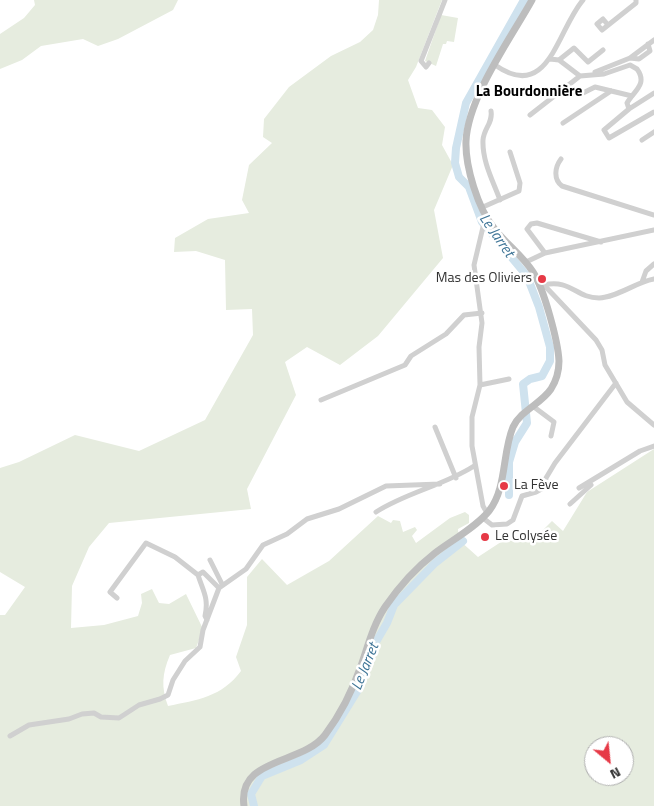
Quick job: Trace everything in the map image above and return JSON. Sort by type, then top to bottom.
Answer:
[{"type":"main road","points":[[244,806],[243,791],[246,783],[258,770],[310,750],[324,737],[355,683],[377,621],[391,599],[428,558],[485,515],[498,493],[510,434],[516,421],[551,389],[559,368],[556,345],[542,286],[526,262],[486,224],[483,207],[467,162],[466,134],[475,104],[532,0]]},
{"type":"street","points":[[429,63],[426,67],[421,61],[444,0]]},
{"type":"street","points":[[495,65],[506,73],[519,76],[539,70],[550,59],[574,12],[583,0]]},
{"type":"street","points":[[608,25],[636,3],[636,0]]},
{"type":"street","points":[[530,115],[580,76],[590,74],[630,58],[641,58],[650,51],[648,44],[654,40]]},
{"type":"street","points":[[556,46],[559,60]]},
{"type":"street","points":[[559,60],[574,48],[588,62],[603,50]]},
{"type":"street","points":[[550,59],[559,60],[580,76]]},
{"type":"street","points":[[590,74],[604,74],[626,66],[632,66],[640,72],[642,82],[627,103],[629,109]]},
{"type":"street","points":[[583,93],[595,87],[632,96]]},
{"type":"street","points":[[563,123],[610,91]]},
{"type":"street","points":[[654,93],[629,109],[604,130],[610,138],[654,112]]},
{"type":"street","points":[[491,111],[492,119],[483,138],[485,160],[500,200]]},
{"type":"street","points":[[642,140],[654,132]]},
{"type":"street","points":[[483,207],[516,194],[520,189],[520,183],[510,152]]},
{"type":"street","points":[[561,159],[556,174],[562,186],[654,215]]},
{"type":"street","points":[[545,253],[527,229],[531,224],[536,223],[602,242]]},
{"type":"street","points":[[486,224],[474,265],[482,313],[479,347],[480,385],[472,417],[474,466],[488,523],[499,525],[511,522],[515,518],[522,496],[545,487],[546,478],[555,462],[616,383]]},
{"type":"street","points":[[526,262],[545,253],[654,230]]},
{"type":"street","points":[[642,282],[642,276],[654,264]]},
{"type":"street","points":[[542,286],[555,283],[565,284],[580,293],[600,298],[654,279]]},
{"type":"street","points":[[542,286],[596,340],[602,350],[602,359],[627,402],[654,425]]},
{"type":"street","points":[[320,400],[405,365],[411,356],[446,334],[464,315],[482,313]]},
{"type":"street","points":[[480,385],[509,379]]},
{"type":"street","points":[[532,408],[554,422],[551,436]]},
{"type":"street","points":[[435,427],[456,478]]},
{"type":"street","points":[[579,488],[640,451],[654,446]]},
{"type":"street","points":[[376,512],[392,502],[456,478],[474,466]]},
{"type":"street","points":[[570,504],[596,479]]},
{"type":"street","points":[[10,736],[29,724],[69,719],[82,714],[94,713],[101,717],[118,718],[139,705],[160,700],[168,695],[176,674],[185,661],[198,651],[220,586],[242,573],[263,545],[287,534],[307,519],[339,509],[386,486],[440,484]]},
{"type":"street","points":[[117,598],[110,592],[146,543],[175,557],[198,575],[206,592],[207,604],[204,616],[207,620]]},
{"type":"street","points":[[210,560],[220,586]]},
{"type":"street","points":[[198,575],[203,572],[220,586]]},
{"type":"shaded area","points":[[34,0],[178,0],[173,10],[118,39],[98,46],[83,39],[41,46],[22,60],[0,69],[0,34],[24,18],[35,5]]},
{"type":"shaded area","points":[[379,0],[442,0],[416,67],[408,80],[418,108],[432,110],[445,127],[442,145],[453,165],[434,210],[443,258],[378,336],[340,365],[307,347],[285,362],[296,395],[247,489],[251,509],[109,523],[89,547],[72,586],[71,628],[104,625],[138,616],[142,603],[141,594],[152,589],[159,603],[169,604],[186,594],[203,629],[196,648],[170,655],[165,668],[163,687],[168,706],[199,699],[226,687],[241,671],[236,657],[247,625],[247,577],[262,559],[287,585],[329,561],[378,516],[391,523],[393,520],[400,521],[403,532],[415,527],[417,530],[412,536],[416,543],[450,518],[465,512],[469,515],[469,523],[458,529],[459,540],[478,557],[504,540],[513,541],[522,532],[536,537],[552,521],[563,531],[587,492],[654,449],[654,806],[0,806],[0,615],[5,615],[25,587],[0,572],[0,468],[19,462],[75,435],[139,451],[205,420],[253,335],[252,309],[226,310],[225,260],[196,251],[174,252],[175,238],[208,219],[249,213],[242,200],[249,165],[272,143],[263,137],[264,119],[289,87],[331,56],[360,42],[373,30],[378,15]]},
{"type":"shaded area","points":[[441,15],[458,18],[454,42],[447,41],[446,44],[443,44],[436,66],[425,61]]},
{"type":"waterway","name":"Le Jarret","points":[[509,495],[509,462],[515,442],[527,423],[523,384],[530,379],[542,376],[550,361],[550,347],[539,307],[527,276],[482,222],[469,187],[459,177],[455,163],[456,148],[466,103],[524,0]]},
{"type":"waterway","name":"Le Jarret","points":[[254,806],[251,794],[262,776],[301,760],[324,745],[358,690],[373,647],[387,623],[394,605],[435,563],[463,541]]},
{"type":"place","name":"Mas des Oliviers","points":[[542,279]]},
{"type":"place","name":"La Fève","points":[[504,486]]},
{"type":"place","name":"Le Colysée","points":[[485,537]]},
{"type":"district","name":"La Bourdonnière","points":[[529,92]]}]
